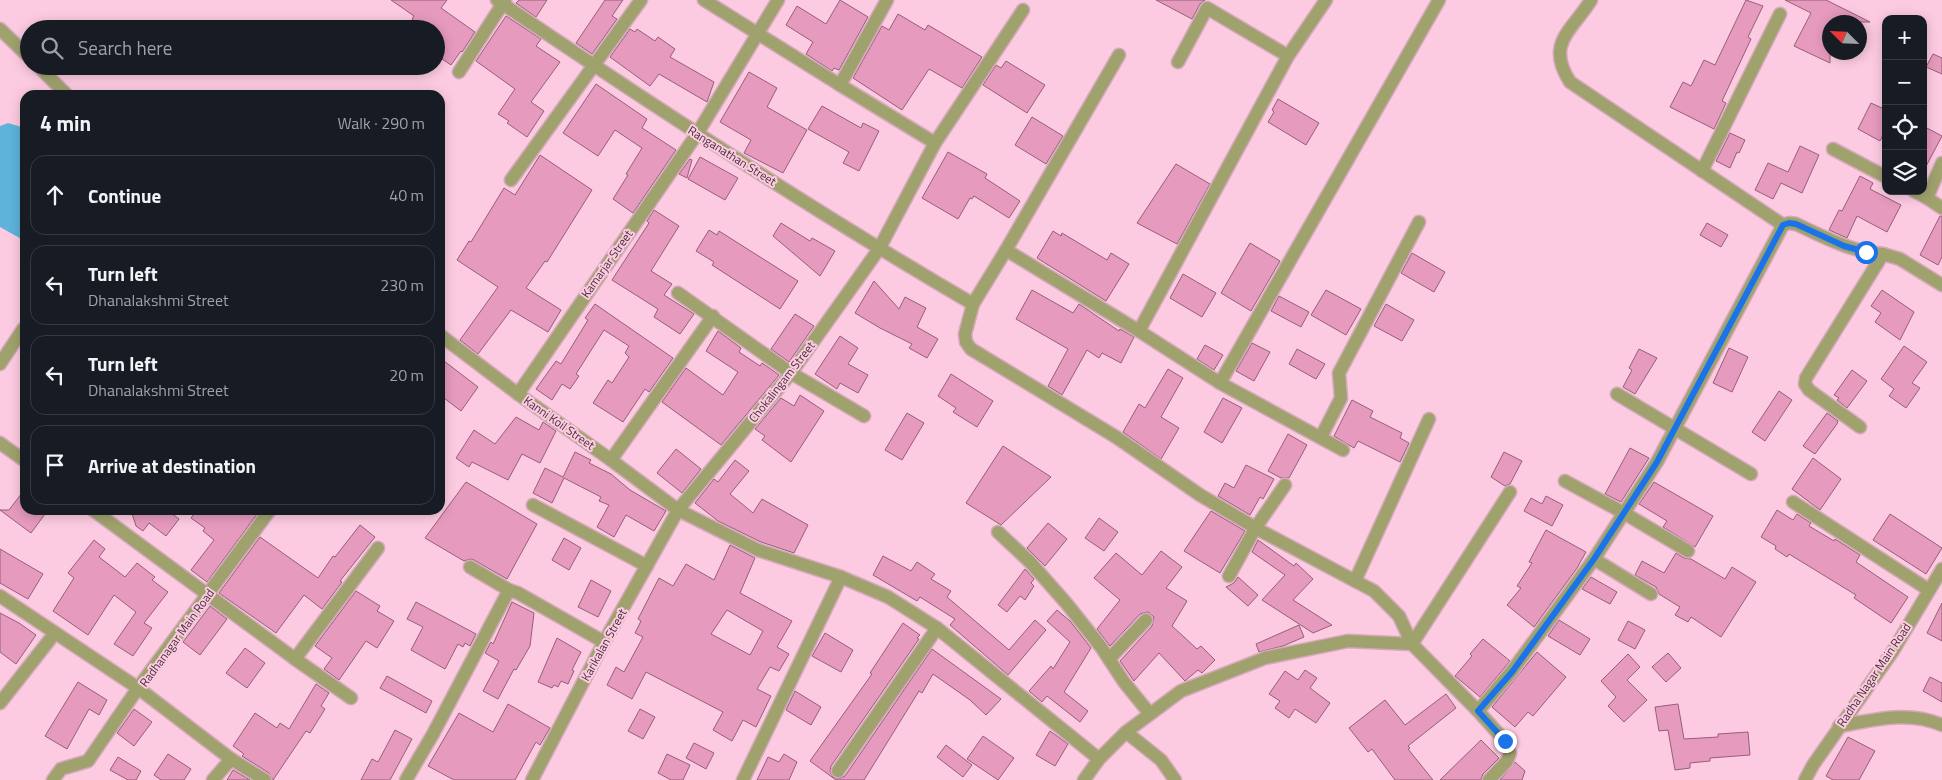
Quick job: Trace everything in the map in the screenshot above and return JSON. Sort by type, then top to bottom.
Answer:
[{"type":"street","points":[[511,180],[641,0]]},
{"type":"street","points":[[704,0],[935,143]]},
{"type":"street","name":"Kamarjar Street","points":[[518,394],[697,134],[778,0]]},
{"type":"street","points":[[840,85],[887,0]]},
{"type":"street","points":[[1139,331],[1288,56],[1326,0]]},
{"type":"street","points":[[1220,383],[1439,0]]},
{"type":"street","points":[[1591,0],[1562,40],[1558,52],[1563,72],[1570,82],[1783,225]]},
{"type":"street","points":[[459,72],[501,1]]},
{"type":"street","name":"Ranganathan Street","points":[[501,1],[594,66],[697,134],[879,249],[973,304]]},
{"type":"street","points":[[1178,62],[1209,4],[1288,56]]},
{"type":"street","name":"Chokalingam Street","points":[[678,510],[791,373],[879,249],[935,143],[1023,10]]},
{"type":"street","points":[[1702,172],[1780,14]]},
{"type":"street","points":[[0,29],[20,48]]},
{"type":"street","points":[[1119,55],[973,304],[965,334],[966,342],[972,349],[1116,437],[1200,495],[1256,528],[1374,591],[1399,616],[1412,644],[1505,741],[1510,753],[1506,761],[1489,780]]},
{"type":"street","points":[[47,75],[62,90]]},
{"type":"street","points":[[1833,149],[1882,175]]},
{"type":"street","points":[[1927,198],[1942,163]]},
{"type":"street","points":[[1921,195],[1942,208]]},
{"type":"street","points":[[1320,437],[1341,398],[1339,373],[1419,222]]},
{"type":"street","points":[[1478,711],[1512,672],[1594,559],[1657,462],[1783,225],[1789,223],[1796,224],[1844,246],[1900,259],[1942,285]]},
{"type":"street","points":[[1006,250],[1220,383],[1343,450]]},
{"type":"street","points":[[1860,427],[1809,390],[1805,384],[1806,378],[1836,327],[1882,254]]},
{"type":"street","points":[[678,293],[791,373],[864,416]]},
{"type":"street","points":[[611,460],[713,316]]},
{"type":"street","points":[[0,364],[20,334]]},
{"type":"street","name":"Kanni Koil Street","points":[[445,339],[678,510],[758,550],[841,577],[888,597],[937,628],[1099,760]]},
{"type":"street","points":[[1618,394],[1676,427],[1751,474]]},
{"type":"street","points":[[1355,581],[1429,419]]},
{"type":"street","points":[[0,443],[20,457]]},
{"type":"street","points":[[1565,481],[1688,551]]},
{"type":"street","points":[[1229,576],[1256,528],[1285,485]]},
{"type":"street","points":[[1412,644],[1510,492]]},
{"type":"street","points":[[1793,502],[1929,590]]},
{"type":"street","points":[[533,505],[647,566]]},
{"type":"street","name":"Karikalan Street","points":[[532,780],[604,642],[678,510]]},
{"type":"street","points":[[100,515],[351,698]]},
{"type":"street","name":"Radhanagar Main Road","points":[[265,780],[231,759],[138,688],[266,515]]},
{"type":"street","points":[[998,532],[1030,562],[1067,604],[1150,714]]},
{"type":"street","points":[[295,659],[378,548]]},
{"type":"street","points":[[1594,559],[1651,594]]},
{"type":"street","points":[[470,567],[508,590],[518,593],[604,642]]},
{"type":"street","name":"Radha Nagar Main Road","points":[[1805,780],[1813,765],[1893,650],[1942,569]]},
{"type":"street","points":[[743,780],[841,577]]},
{"type":"street","points":[[406,780],[508,590]]},
{"type":"street","points":[[0,596],[138,688],[88,761],[61,769],[53,780]]},
{"type":"street","points":[[1109,659],[1146,620]]},
{"type":"street","points":[[838,771],[937,628]]},
{"type":"street","points":[[0,703],[55,633]]},
{"type":"street","points":[[1084,780],[1099,760],[1126,732],[1181,691],[1265,658],[1348,641],[1412,644]]},
{"type":"street","points":[[1840,726],[1887,717],[1914,716],[1942,725]]},
{"type":"street","points":[[1126,732],[1161,760],[1175,780]]},
{"type":"street","points":[[213,780],[231,759]]},
{"type":"water","points":[[8,123],[20,127],[20,238],[0,227],[0,126]]},
{"type":"building","points":[[391,0],[447,0],[441,8],[475,32],[451,65],[445,61],[445,20],[413,20],[412,19],[414,16]]},
{"type":"building","points":[[519,0],[547,0],[536,17],[516,3]]},
{"type":"building","points":[[605,0],[623,0],[612,16],[617,19],[592,54],[576,43]]},
{"type":"building","points":[[840,0],[868,17],[839,70],[834,68],[832,71],[806,54],[813,42],[786,25],[797,6],[826,24]]},
{"type":"building","points":[[1156,0],[1205,0],[1200,4],[1192,19]]},
{"type":"building","points":[[1746,0],[1763,6],[1748,37],[1751,39],[1722,101],[1726,103],[1714,129],[1670,107],[1683,82],[1691,86],[1704,60],[1715,65]]},
{"type":"building","points":[[1785,0],[1826,0],[1856,15],[1822,15],[1822,59],[1794,46],[1811,13]]},
{"type":"building","points":[[898,14],[925,30],[928,25],[982,57],[962,88],[929,69],[902,110],[853,78],[882,26],[889,30]]},
{"type":"building","points":[[506,16],[541,39],[536,46],[560,62],[531,102],[544,111],[527,137],[498,114],[515,89],[476,61]]},
{"type":"building","points":[[630,29],[635,32],[637,29],[655,41],[658,37],[675,49],[670,57],[714,82],[707,102],[659,74],[650,86],[610,57]]},
{"type":"building","points":[[1933,54],[1942,58],[1942,74],[1927,67]]},
{"type":"building","points":[[1006,61],[1045,85],[1027,113],[983,85],[996,65],[1001,68]]},
{"type":"building","points":[[749,72],[777,88],[767,107],[807,130],[783,173],[744,153],[751,140],[720,122]]},
{"type":"building","points":[[596,84],[647,119],[642,128],[676,150],[633,213],[613,199],[642,148],[615,130],[598,156],[563,133]]},
{"type":"building","points":[[1278,99],[1319,123],[1306,145],[1268,122],[1274,112],[1272,110]]},
{"type":"building","points":[[1871,103],[1882,108],[1882,137],[1880,141],[1858,129]]},
{"type":"building","points":[[822,106],[861,128],[863,123],[879,131],[859,171],[843,163],[849,152],[808,129]]},
{"type":"building","points":[[1032,117],[1063,136],[1046,164],[1015,145]]},
{"type":"building","points":[[1927,128],[1942,136],[1927,164]]},
{"type":"building","points":[[1730,133],[1745,140],[1730,168],[1716,161]]},
{"type":"building","points":[[1800,146],[1819,155],[1802,193],[1781,183],[1773,199],[1755,190],[1768,163],[1788,172]]},
{"type":"building","points":[[948,152],[987,174],[985,178],[1020,201],[1009,218],[974,196],[972,199],[970,198],[958,219],[922,198]]},
{"type":"building","points":[[540,155],[592,190],[547,262],[545,261],[526,288],[561,310],[548,332],[511,310],[478,354],[460,340],[498,287],[457,260],[469,241],[471,242],[504,188],[515,195]]},
{"type":"building","points":[[700,157],[738,178],[725,200],[688,179]]},
{"type":"building","points":[[690,159],[692,160],[687,178],[679,174]]},
{"type":"building","points":[[1176,164],[1210,184],[1177,244],[1137,223]]},
{"type":"building","points":[[1860,176],[1873,183],[1870,189],[1901,205],[1887,232],[1857,216],[1847,238],[1829,230],[1839,210],[1842,211]]},
{"type":"building","points":[[654,210],[679,226],[651,271],[672,284],[664,295],[694,314],[680,334],[654,317],[658,309],[612,280],[649,223],[647,221]]},
{"type":"building","points":[[1940,216],[1942,216],[1942,257],[1938,265],[1920,255]]},
{"type":"building","points":[[781,223],[810,241],[812,238],[835,251],[820,276],[773,236]]},
{"type":"building","points":[[1707,223],[1728,235],[1721,247],[1700,235]]},
{"type":"building","points":[[709,230],[717,235],[719,231],[798,281],[780,309],[712,265],[714,262],[696,251]]},
{"type":"building","points":[[1053,231],[1061,236],[1062,233],[1107,260],[1111,253],[1129,264],[1106,301],[1037,258]]},
{"type":"building","points":[[1250,243],[1280,261],[1251,311],[1221,293]]},
{"type":"building","points":[[1412,253],[1445,272],[1434,292],[1401,273]]},
{"type":"building","points":[[1183,274],[1216,293],[1202,317],[1170,298]]},
{"type":"building","points":[[874,281],[899,309],[905,297],[926,308],[917,327],[938,339],[927,358],[909,348],[912,344],[855,313]]},
{"type":"building","points":[[1032,290],[1073,313],[1079,304],[1119,331],[1120,329],[1134,337],[1121,363],[1102,353],[1099,358],[1087,350],[1062,395],[1048,386],[1068,349],[1016,319]]},
{"type":"building","points":[[1326,290],[1361,309],[1346,335],[1311,315]]},
{"type":"building","points":[[1882,290],[1914,312],[1900,340],[1875,322],[1881,313],[1871,306]]},
{"type":"building","points":[[1279,296],[1309,312],[1301,327],[1271,311]]},
{"type":"building","points":[[595,304],[673,358],[649,392],[645,389],[623,422],[593,403],[608,380],[612,383],[629,357],[625,353],[629,346],[604,330],[576,374],[579,376],[570,389],[562,384],[552,400],[536,389],[556,361],[561,364],[588,320],[585,318]]},
{"type":"building","points":[[1386,304],[1414,320],[1402,341],[1374,326]]},
{"type":"building","points":[[795,314],[814,326],[789,362],[771,349]]},
{"type":"building","points":[[718,331],[741,348],[739,352],[760,366],[762,363],[779,375],[721,445],[662,402],[686,368],[723,395],[738,372],[706,351]]},
{"type":"building","points":[[840,336],[858,348],[848,364],[868,375],[858,393],[840,383],[837,389],[815,374]]},
{"type":"building","points":[[1252,343],[1270,352],[1254,381],[1236,371]]},
{"type":"building","points":[[1205,345],[1223,355],[1214,370],[1197,359]]},
{"type":"building","points":[[1904,346],[1927,362],[1912,383],[1920,388],[1906,408],[1889,396],[1894,389],[1881,379]]},
{"type":"building","points":[[1729,348],[1748,357],[1732,392],[1713,383]]},
{"type":"building","points":[[1297,349],[1325,364],[1316,379],[1289,364]]},
{"type":"building","points":[[1639,349],[1657,358],[1635,394],[1623,387],[1632,370],[1629,368]]},
{"type":"building","points":[[445,362],[478,387],[461,411],[445,399]]},
{"type":"building","points":[[1168,369],[1183,378],[1161,417],[1179,428],[1161,459],[1123,432],[1139,404],[1145,408]]},
{"type":"building","points":[[1852,370],[1867,381],[1847,408],[1834,395]]},
{"type":"building","points":[[951,374],[993,401],[977,427],[953,412],[956,408],[938,396]]},
{"type":"building","points":[[1779,391],[1792,400],[1765,441],[1752,432]]},
{"type":"building","points":[[800,395],[824,411],[791,462],[762,440],[765,436],[755,429],[781,398],[794,406]]},
{"type":"building","points":[[1223,398],[1242,408],[1222,443],[1204,432]]},
{"type":"building","points":[[1352,400],[1373,411],[1370,417],[1402,433],[1400,438],[1409,443],[1400,462],[1358,441],[1354,448],[1334,436]]},
{"type":"building","points":[[907,413],[924,423],[902,460],[885,450]]},
{"type":"building","points":[[1827,413],[1838,421],[1815,454],[1803,446]]},
{"type":"building","points":[[516,417],[539,430],[543,422],[556,431],[540,463],[522,454],[508,480],[472,462],[469,467],[456,458],[474,430],[495,444]]},
{"type":"building","points":[[1288,434],[1307,445],[1289,478],[1281,478],[1268,471]]},
{"type":"building","points":[[1003,446],[1051,477],[1001,525],[966,503]]},
{"type":"building","points":[[1630,448],[1649,458],[1621,502],[1605,494]]},
{"type":"building","points":[[676,449],[701,469],[682,493],[657,473]]},
{"type":"building","points":[[575,452],[591,460],[589,463],[611,474],[630,490],[666,511],[654,531],[626,515],[614,537],[597,527],[609,505],[599,501],[601,497],[564,478],[552,503],[533,493],[545,468],[563,477]]},
{"type":"building","points":[[1504,452],[1522,461],[1510,484],[1505,486],[1491,477]]},
{"type":"building","points":[[1813,458],[1841,479],[1820,510],[1792,489]]},
{"type":"building","points":[[735,460],[749,471],[730,494],[753,513],[762,499],[808,525],[794,553],[761,542],[718,521],[695,503],[714,479],[718,482]]},
{"type":"building","points":[[1246,465],[1274,479],[1263,499],[1260,497],[1250,515],[1218,496],[1225,483],[1234,488]]},
{"type":"building","points":[[466,482],[537,524],[507,579],[474,560],[464,561],[425,538],[442,515],[445,515],[445,511]]},
{"type":"building","points":[[1654,482],[1713,516],[1695,547],[1663,527],[1667,521],[1639,504]]},
{"type":"building","points":[[20,496],[20,515],[44,515],[31,533],[0,510],[9,510]]},
{"type":"building","points":[[1546,496],[1563,505],[1552,526],[1524,511],[1531,498],[1542,504]]},
{"type":"building","points":[[1777,510],[1793,520],[1797,514],[1811,523],[1809,526],[1834,541],[1835,539],[1860,555],[1856,562],[1908,597],[1891,623],[1854,598],[1856,595],[1789,554],[1787,557],[1775,549],[1776,546],[1761,537]]},
{"type":"building","points":[[1211,511],[1245,531],[1220,573],[1184,551]]},
{"type":"building","points":[[1890,514],[1942,548],[1926,574],[1873,540]]},
{"type":"building","points":[[133,515],[174,515],[179,519],[166,536],[149,523],[143,531],[136,526]]},
{"type":"building","points":[[193,515],[256,515],[207,582],[191,570],[214,540],[203,531],[205,528],[191,518]]},
{"type":"building","points":[[1099,518],[1118,532],[1104,551],[1085,538]]},
{"type":"building","points":[[1048,523],[1067,539],[1045,566],[1027,548]]},
{"type":"building","points":[[360,525],[375,537],[340,581],[342,582],[322,609],[304,595],[276,633],[219,593],[260,537],[318,578],[333,556],[335,557]]},
{"type":"building","points":[[1546,530],[1586,552],[1577,568],[1534,627],[1507,605],[1521,588],[1517,586],[1532,563],[1529,562]]},
{"type":"building","points":[[564,538],[581,548],[569,570],[552,560]]},
{"type":"building","points":[[94,540],[105,549],[99,557],[125,577],[137,563],[155,577],[152,580],[168,592],[144,623],[152,628],[133,656],[114,644],[136,612],[114,595],[88,635],[53,611],[74,578],[68,573]]},
{"type":"building","points":[[1258,540],[1294,566],[1296,563],[1313,579],[1293,600],[1332,625],[1313,633],[1262,600],[1285,575],[1252,552]]},
{"type":"building","points":[[730,545],[755,558],[740,593],[792,621],[777,647],[789,654],[779,671],[770,667],[757,689],[771,696],[756,727],[743,720],[732,741],[713,730],[723,712],[646,672],[632,699],[607,685],[616,667],[624,672],[643,637],[635,633],[641,621],[638,619],[659,578],[673,586],[686,564],[714,580]],"holes":[[[727,610],[763,631],[750,655],[711,634]]]},
{"type":"building","points":[[0,549],[43,574],[28,599],[0,583]]},
{"type":"building","points":[[1161,551],[1182,567],[1166,588],[1187,601],[1172,626],[1197,649],[1201,646],[1215,660],[1202,673],[1198,670],[1185,681],[1159,653],[1134,681],[1120,661],[1152,626],[1154,617],[1148,612],[1140,614],[1110,646],[1097,629],[1120,600],[1094,578],[1116,553],[1142,575]]},
{"type":"building","points":[[1676,553],[1684,558],[1691,559],[1725,579],[1732,567],[1756,582],[1721,637],[1691,617],[1688,622],[1675,615],[1680,607],[1659,594],[1656,587],[1635,575],[1642,561],[1664,573]]},
{"type":"building","points":[[883,556],[911,571],[917,562],[935,574],[931,579],[951,591],[947,597],[1009,650],[1035,620],[1046,630],[1008,675],[950,625],[955,619],[920,597],[917,601],[873,575]]},
{"type":"building","points":[[1025,569],[1034,579],[1031,583],[1034,586],[1025,600],[1020,596],[1007,612],[998,605]]},
{"type":"building","points":[[1238,577],[1258,595],[1248,606],[1226,587],[1234,583]]},
{"type":"building","points":[[1591,577],[1617,592],[1610,604],[1582,589]]},
{"type":"building","points":[[591,580],[611,591],[598,617],[578,607]]},
{"type":"building","points":[[356,591],[380,606],[377,611],[394,621],[377,648],[366,641],[339,680],[324,669],[332,658],[315,646]]},
{"type":"building","points":[[416,602],[476,634],[470,646],[465,643],[463,647],[458,644],[445,669],[411,650],[423,627],[407,619]]},
{"type":"building","points":[[512,602],[534,613],[530,646],[516,670],[514,669],[498,699],[483,691],[499,661],[485,653],[491,642],[493,644]]},
{"type":"building","points":[[1942,603],[1942,641],[1927,633]]},
{"type":"building","points":[[210,606],[227,619],[200,655],[183,642]]},
{"type":"building","points":[[1057,610],[1070,621],[1091,648],[1064,692],[1088,711],[1080,722],[1047,696],[1042,702],[1029,691],[1051,666],[1053,669],[1070,642],[1047,621]]},
{"type":"building","points":[[0,613],[36,635],[16,664],[0,652]]},
{"type":"building","points":[[1559,620],[1590,639],[1580,655],[1548,636]]},
{"type":"building","points":[[1628,621],[1645,630],[1635,649],[1618,640]]},
{"type":"building","points":[[903,623],[920,635],[917,638],[919,639],[831,766],[830,771],[833,777],[838,779],[845,776],[932,649],[1001,699],[986,715],[970,700],[933,674],[922,693],[919,691],[864,780],[836,780],[810,761],[872,674],[870,673]]},
{"type":"building","points":[[1299,625],[1304,637],[1283,646],[1259,652],[1256,644]]},
{"type":"building","points":[[825,633],[853,650],[841,672],[812,656]]},
{"type":"building","points":[[557,638],[581,652],[572,670],[574,671],[568,684],[561,681],[558,687],[554,685],[552,688],[538,682]]},
{"type":"building","points":[[1483,639],[1510,661],[1480,697],[1455,676]]},
{"type":"building","points":[[245,648],[265,663],[247,688],[226,673]]},
{"type":"building","points":[[1537,652],[1566,677],[1533,716],[1528,712],[1515,727],[1492,707]]},
{"type":"building","points":[[1668,653],[1681,668],[1666,682],[1652,667]]},
{"type":"building","points":[[1628,654],[1640,667],[1627,680],[1647,700],[1624,722],[1608,706],[1616,697],[1601,681]]},
{"type":"building","points":[[1305,670],[1317,678],[1310,688],[1330,703],[1316,723],[1295,709],[1289,718],[1275,708],[1280,701],[1269,694],[1285,671],[1298,680]]},
{"type":"building","points":[[387,676],[432,701],[426,713],[380,688]]},
{"type":"building","points":[[1930,677],[1942,683],[1942,702],[1923,691]]},
{"type":"building","points":[[78,682],[107,700],[99,715],[89,709],[67,749],[45,736]]},
{"type":"building","points":[[316,684],[329,693],[321,706],[325,709],[310,733],[306,731],[273,780],[269,773],[242,756],[244,754],[233,746],[255,713],[277,728],[280,723],[289,729]]},
{"type":"building","points":[[795,691],[821,707],[811,725],[786,710]]},
{"type":"building","points":[[1446,694],[1456,708],[1408,746],[1410,748],[1408,749],[1433,780],[1395,780],[1372,749],[1368,752],[1349,728],[1385,700],[1405,725]]},
{"type":"building","points":[[508,704],[550,728],[540,745],[536,742],[515,780],[454,780],[428,766],[459,713],[493,732]]},
{"type":"building","points":[[1678,704],[1684,739],[1718,737],[1718,734],[1748,732],[1750,755],[1710,758],[1710,761],[1690,763],[1690,768],[1675,770],[1668,730],[1659,731],[1655,707]]},
{"type":"building","points":[[134,709],[152,722],[134,746],[117,733]]},
{"type":"building","points":[[640,709],[655,717],[643,739],[628,731]]},
{"type":"building","points":[[395,730],[412,739],[390,780],[361,780],[372,759],[378,762]]},
{"type":"building","points":[[1050,731],[1068,744],[1055,766],[1036,755]]},
{"type":"building","points":[[983,736],[1014,758],[998,780],[967,759]]},
{"type":"building","points":[[1848,737],[1875,751],[1859,780],[1833,780],[1826,776]]},
{"type":"building","points":[[1481,740],[1499,758],[1483,774],[1481,780],[1440,780]]},
{"type":"building","points":[[694,743],[714,753],[706,769],[686,758]]},
{"type":"building","points":[[946,745],[972,765],[963,777],[937,757]]},
{"type":"building","points":[[168,754],[191,769],[184,780],[161,780],[154,775]]},
{"type":"building","points":[[667,754],[690,765],[683,780],[671,780],[658,773]]},
{"type":"building","points":[[784,754],[797,762],[789,780],[757,780],[768,757],[779,762]]},
{"type":"building","points":[[118,757],[141,771],[136,780],[128,780],[110,770]]},
{"type":"building","points":[[1515,762],[1525,771],[1522,780],[1500,780]]},
{"type":"building","points":[[233,770],[250,780],[227,780]]},
{"type":"route","points":[[1505,741],[1478,711],[1512,672],[1594,559],[1657,462],[1783,225],[1785,223],[1796,224],[1844,246],[1866,252]]}]
